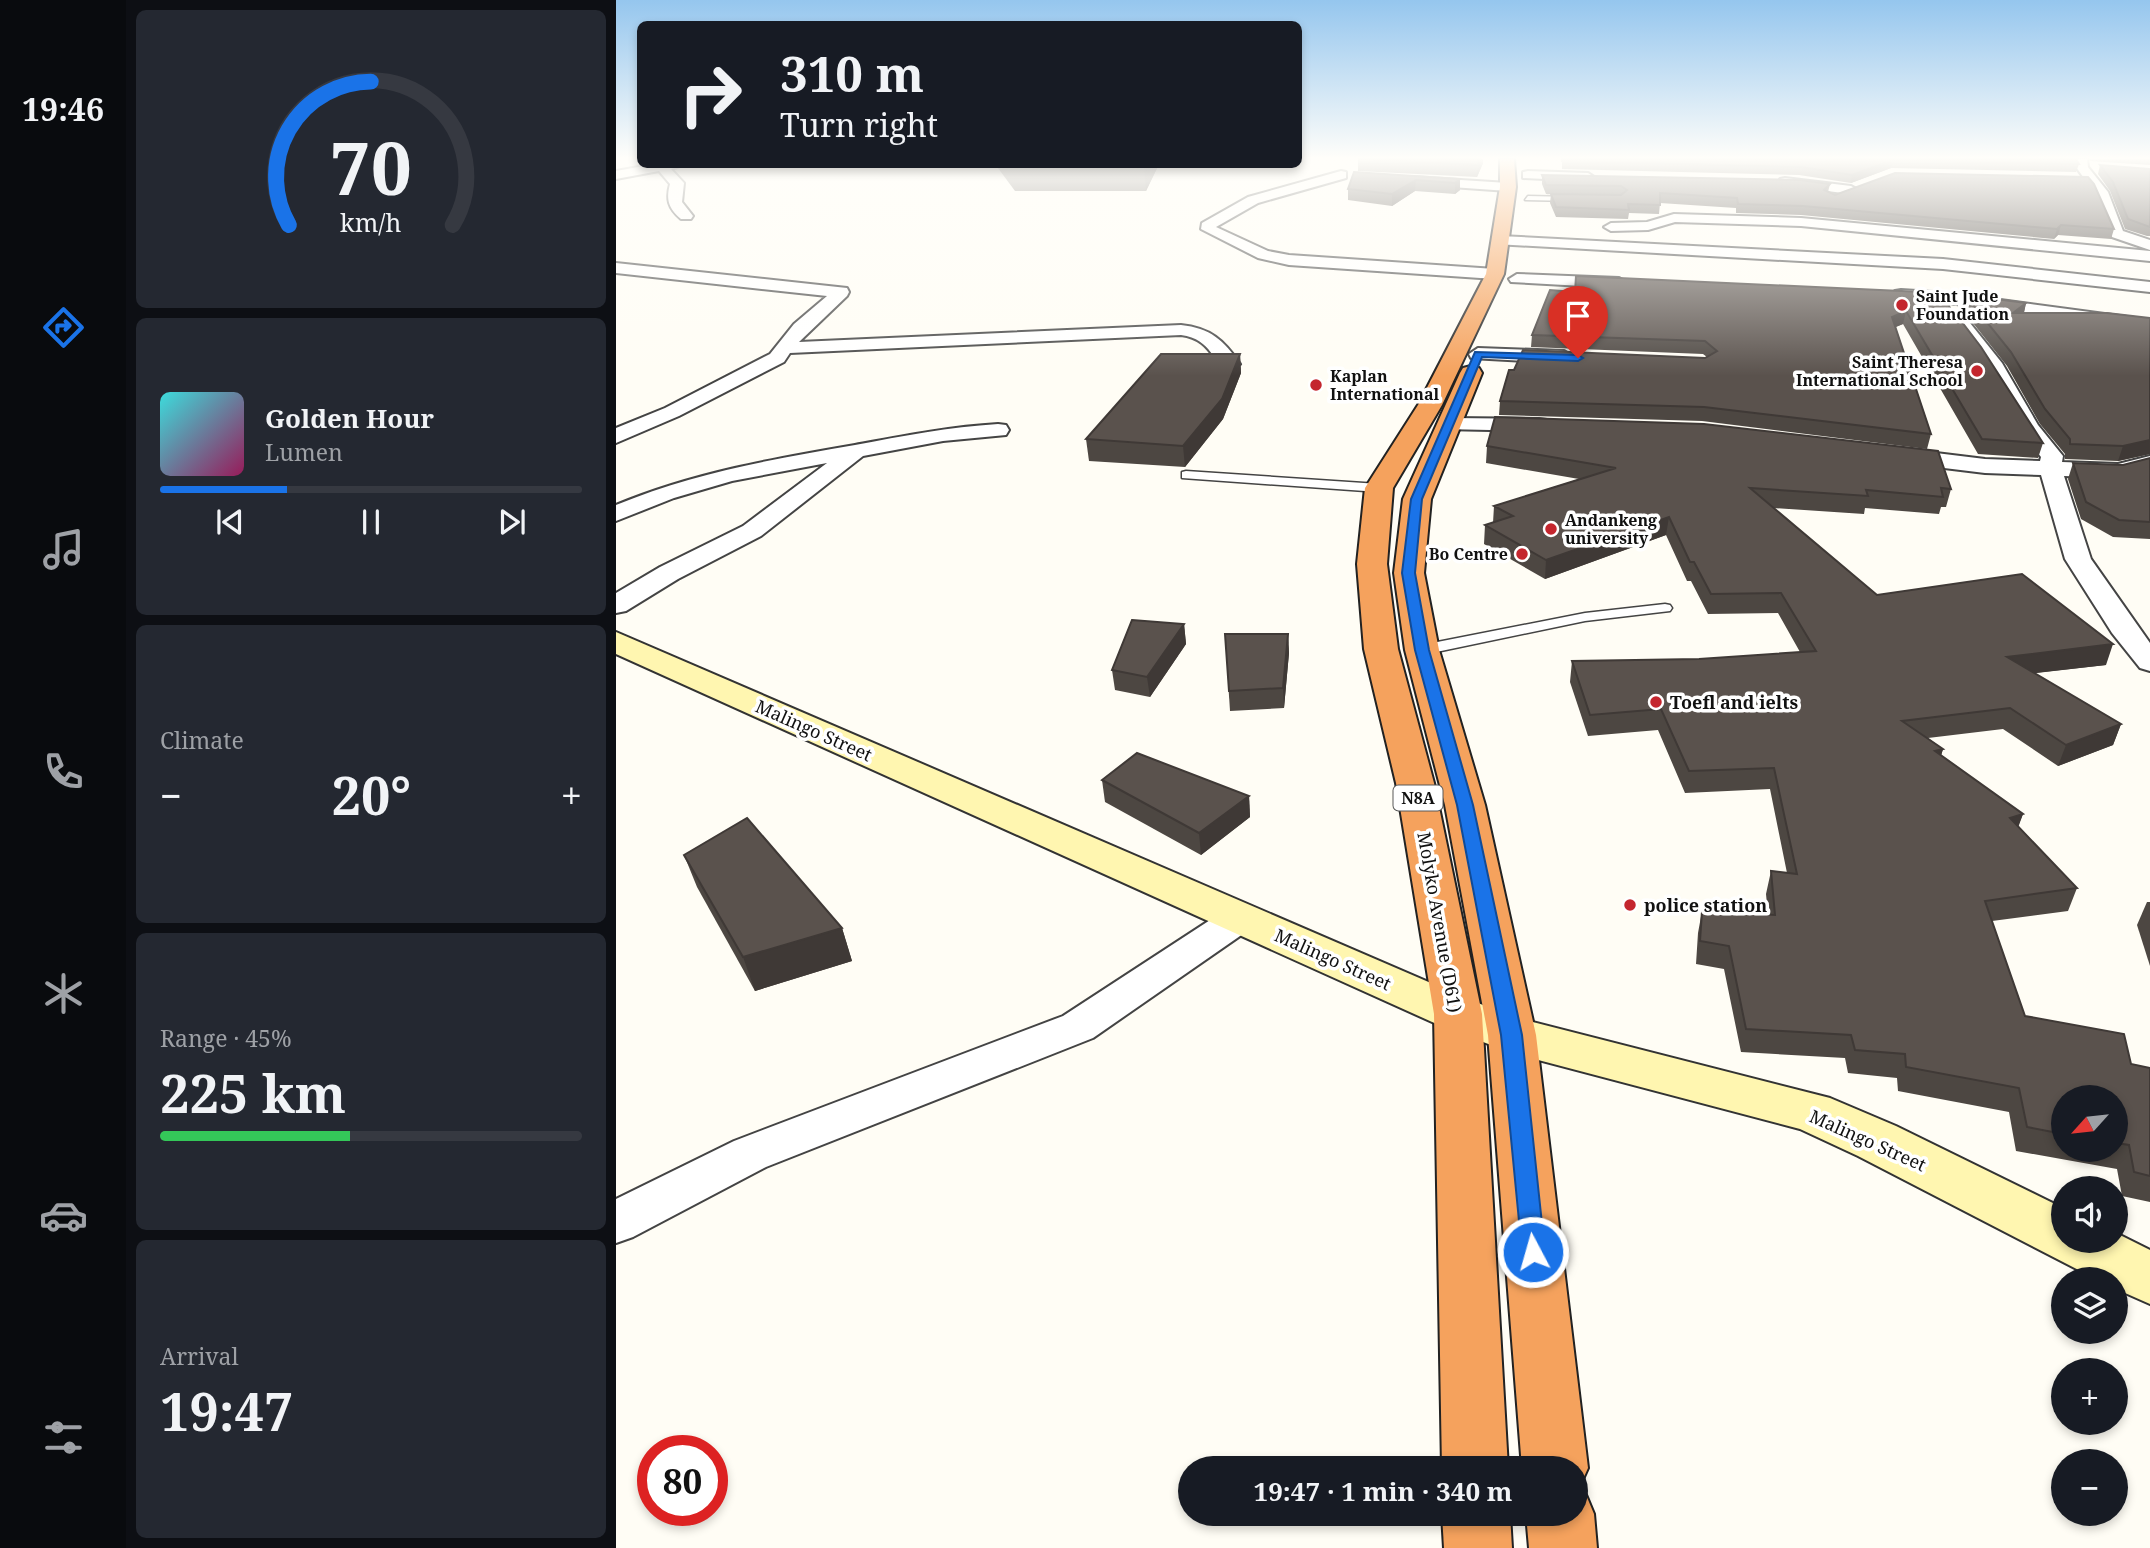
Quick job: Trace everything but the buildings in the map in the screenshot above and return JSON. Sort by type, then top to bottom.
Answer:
[{"type":"highway","name":"Molyko Avenue (D61)","points":[[1475,1456],[1458,1014],[1415,783],[1381,649],[1373,564],[1379,488],[1430,405],[1512,231]]},
{"type":"highway","name":"N8A","points":[[1516,231],[1492,335],[1479,354],[1417,499],[1413,514],[1409,573],[1422,650],[1465,805],[1511,1035],[1554,1456]]},
{"type":"highway","points":[[1477,1526],[1478,1548]]},
{"type":"highway","points":[[1561,1526],[1563,1548]]},
{"type":"street","points":[[1213,231],[1264,255],[1289,260],[1439,231]]},
{"type":"street","points":[[1547,231],[1642,283]]},
{"type":"street","points":[[1654,231],[2150,287]]},
{"type":"street","points":[[1896,231],[2150,256]]},
{"type":"street","points":[[2116,231],[2117,234],[2150,245]]},
{"type":"street","points":[[616,268],[841,292],[800,328],[777,358],[616,436]]},
{"type":"street","points":[[1889,295],[1950,298],[2150,325]]},
{"type":"street","points":[[1950,298],[1959,320],[1995,368],[2029,428],[2052,456],[2050,468],[2078,559],[2128,635],[2150,662]]},
{"type":"street","points":[[785,348],[1181,330],[1200,331],[1219,346],[1230,364]]},
{"type":"street","points":[[1479,354],[1584,358]]},
{"type":"street","points":[[1450,424],[1562,425]]},
{"type":"street","points":[[616,514],[666,493],[728,475],[943,434],[998,430]]},
{"type":"street","points":[[616,605],[761,524],[856,451]]},
{"type":"street","points":[[1870,452],[1985,467],[2118,471],[2150,463]]},
{"type":"street","name":"Malingo Street","points":[[621,648],[1458,1014],[1511,1035],[1812,1112],[1877,1141],[2051,1229]]},
{"type":"street","points":[[616,1222],[750,1154],[1078,1027],[1240,918]]},
{"type":"street","points":[[2099,1253],[2150,1278]]},
{"type":"lane","points":[[1186,475],[1379,488]]},
{"type":"lane","points":[[1422,650],[1585,617],[1665,608]]},
{"type":"place","name":"Saint Jude Foundation","points":[[1902,305]]},
{"type":"place","name":"Saint Theresa International School","points":[[1977,371]]},
{"type":"place","name":"Kaplan International","points":[[1316,385]]},
{"type":"place","name":"Andankeng university","points":[[1551,529]]},
{"type":"place","name":"Bo Centre","points":[[1522,554]]},
{"type":"place","name":"Toefl and ielts","points":[[1656,702]]},
{"type":"place","name":"police station","points":[[1630,905]]},
{"type":"route","points":[[1533,1252],[1511,1035],[1465,805],[1422,650],[1409,558],[1417,499],[1479,354],[1578,358]]}]
